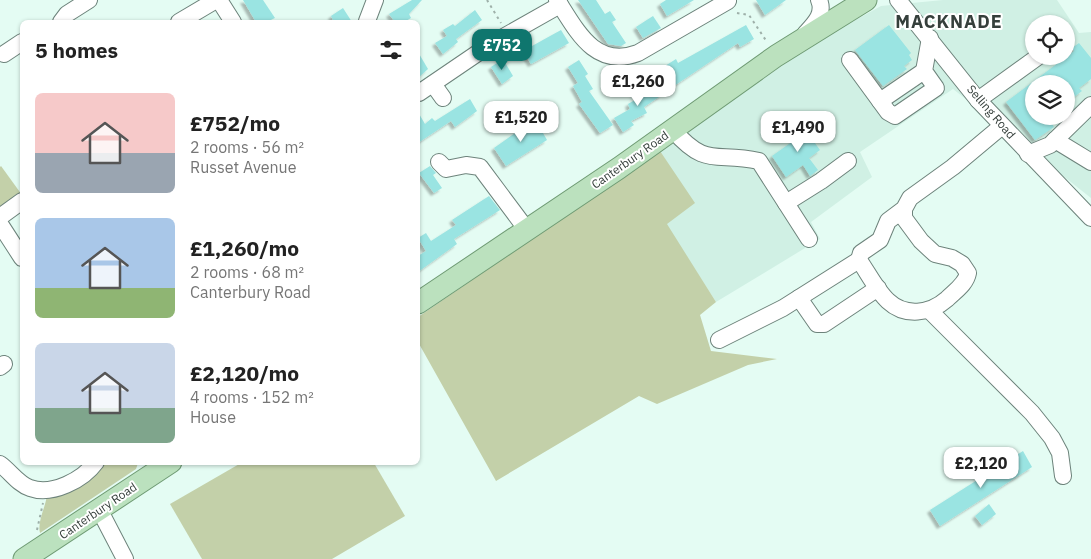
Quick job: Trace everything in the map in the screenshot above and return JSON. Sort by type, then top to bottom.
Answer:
[{"type":"main road","name":"Canterbury Road","points":[[420,302],[673,130],[776,56],[866,0]]},
{"type":"main road","name":"Canterbury Road","points":[[25,559],[163,465]]},
{"type":"street","points":[[62,20],[67,14],[89,0]]},
{"type":"street","points":[[183,20],[218,0],[232,20]]},
{"type":"street","points":[[367,20],[376,0]]},
{"type":"street","name":"Selling Road","points":[[898,0],[978,100],[1091,218]]},
{"type":"street","points":[[801,40],[817,21],[821,1]]},
{"type":"street","points":[[443,98],[426,88],[558,2],[590,46],[600,53],[620,58],[638,53],[731,5]]},
{"type":"street","points":[[850,60],[888,112],[895,116],[936,88],[924,71],[930,38]]},
{"type":"street","points":[[4,54],[20,43]]},
{"type":"street","points":[[978,100],[1027,65]]},
{"type":"street","points":[[1028,154],[1050,145],[1091,105]]},
{"type":"street","points":[[718,340],[799,298],[859,260],[861,253],[880,240],[888,221],[904,209],[910,198],[953,167],[1002,126]]},
{"type":"street","points":[[673,130],[687,146],[703,156],[759,161],[809,239]]},
{"type":"street","points":[[1056,140],[1091,162]]},
{"type":"street","points":[[786,203],[848,161]]},
{"type":"street","points":[[439,162],[446,169],[466,166],[480,167],[527,230]]},
{"type":"street","points":[[0,217],[20,202]]},
{"type":"street","points":[[859,260],[887,300],[897,308],[915,313],[929,310],[943,303],[967,280],[968,273],[962,264],[952,258],[935,254],[921,241],[904,218],[904,209]]},
{"type":"street","points":[[0,224],[20,255]]},
{"type":"street","points":[[799,298],[816,324],[824,324],[878,288]]},
{"type":"street","points":[[929,310],[1032,413],[1052,438],[1060,453],[1063,476]]},
{"type":"street","points":[[4,466],[35,480],[42,491],[76,481],[93,465]]},
{"type":"street","points":[[99,509],[125,559]]},
{"type":"path","points":[[487,0],[508,36]]},
{"type":"path","points":[[731,5],[749,15],[776,56]]},
{"type":"path","points":[[42,491],[43,504],[37,528],[38,536],[44,547]]},
{"type":"shaded area","points":[[943,0],[1057,0],[1067,15],[1025,15],[1025,65],[1075,65],[1075,27],[1079,33],[1091,32],[1091,198],[953,89],[860,152],[872,177],[811,222],[820,239],[716,302],[666,224],[660,151],[819,40],[881,6]]},
{"type":"shaded area","points":[[660,151],[695,203],[667,224],[716,302],[700,315],[711,351],[777,359],[748,365],[657,404],[639,396],[496,481],[420,346],[420,316]]},
{"type":"shaded area","points":[[0,167],[20,192],[20,197],[0,213]]},
{"type":"shaded area","points":[[99,465],[137,465],[136,469],[40,533],[39,528],[47,494]]},
{"type":"shaded area","points":[[238,465],[375,465],[405,516],[332,559],[202,559],[170,504]]},
{"type":"building","points":[[243,0],[263,0],[275,18],[270,20],[255,20]]},
{"type":"building","points":[[412,0],[422,0],[409,14],[411,18],[408,20],[394,20],[389,14]]},
{"type":"building","points":[[578,0],[596,0],[605,14],[610,11],[616,20],[612,22],[626,43],[621,46],[608,44]]},
{"type":"building","points":[[666,0],[694,0],[667,16],[660,4]]},
{"type":"building","points":[[756,0],[786,0],[765,15]]},
{"type":"building","points":[[343,8],[351,20],[333,20],[331,16]]},
{"type":"building","points":[[475,10],[482,20],[456,39],[458,42],[443,54],[435,43],[447,36],[443,30],[453,24],[455,26]]},
{"type":"building","points":[[653,16],[661,28],[643,38],[636,27]]},
{"type":"building","points":[[746,25],[754,39],[740,47],[738,43],[674,86],[664,71],[667,70],[665,66],[676,59],[678,63]]},
{"type":"building","points":[[889,25],[911,53],[909,55],[912,60],[904,66],[907,69],[883,86],[855,50]]},
{"type":"building","points":[[561,30],[569,43],[531,64],[523,51]]},
{"type":"building","points":[[1079,43],[1091,58],[1091,79],[1079,88],[1082,91],[1075,96],[1075,75],[1042,75],[1055,65],[1075,65],[1075,46]]},
{"type":"building","points":[[420,55],[428,69],[420,76]]},
{"type":"building","points":[[503,59],[513,76],[502,84],[491,67]]},
{"type":"building","points":[[579,60],[588,74],[585,76],[593,89],[589,91],[613,125],[600,133],[579,104],[582,102],[573,86],[578,83],[568,67]]},
{"type":"building","points":[[654,83],[662,95],[644,107],[647,113],[631,121],[634,125],[623,132],[614,118],[630,109],[628,104],[642,96],[640,92]]},
{"type":"building","points":[[1025,88],[1025,125],[1053,125],[1054,127],[1035,140],[1006,102]]},
{"type":"building","points":[[470,99],[477,111],[455,127],[451,121],[420,142],[420,115],[425,124],[432,118],[435,121]]},
{"type":"building","points":[[535,119],[547,140],[506,166],[494,148]]},
{"type":"building","points":[[809,125],[816,136],[812,139],[820,150],[809,158],[818,170],[810,176],[803,165],[786,177],[772,156],[796,139],[793,135]]},
{"type":"building","points":[[430,166],[436,173],[433,175],[442,188],[434,193],[420,172]]},
{"type":"building","points":[[489,196],[500,210],[454,239],[457,244],[420,271],[420,255],[426,251],[420,241],[420,237],[426,233],[431,241],[456,225],[452,220]]},
{"type":"building","points":[[1023,451],[1032,467],[940,526],[930,510]]},
{"type":"building","points":[[989,504],[996,514],[982,525],[975,516]]},
{"type":"district","name":"MACKNADE","points":[[949,22]]}]
